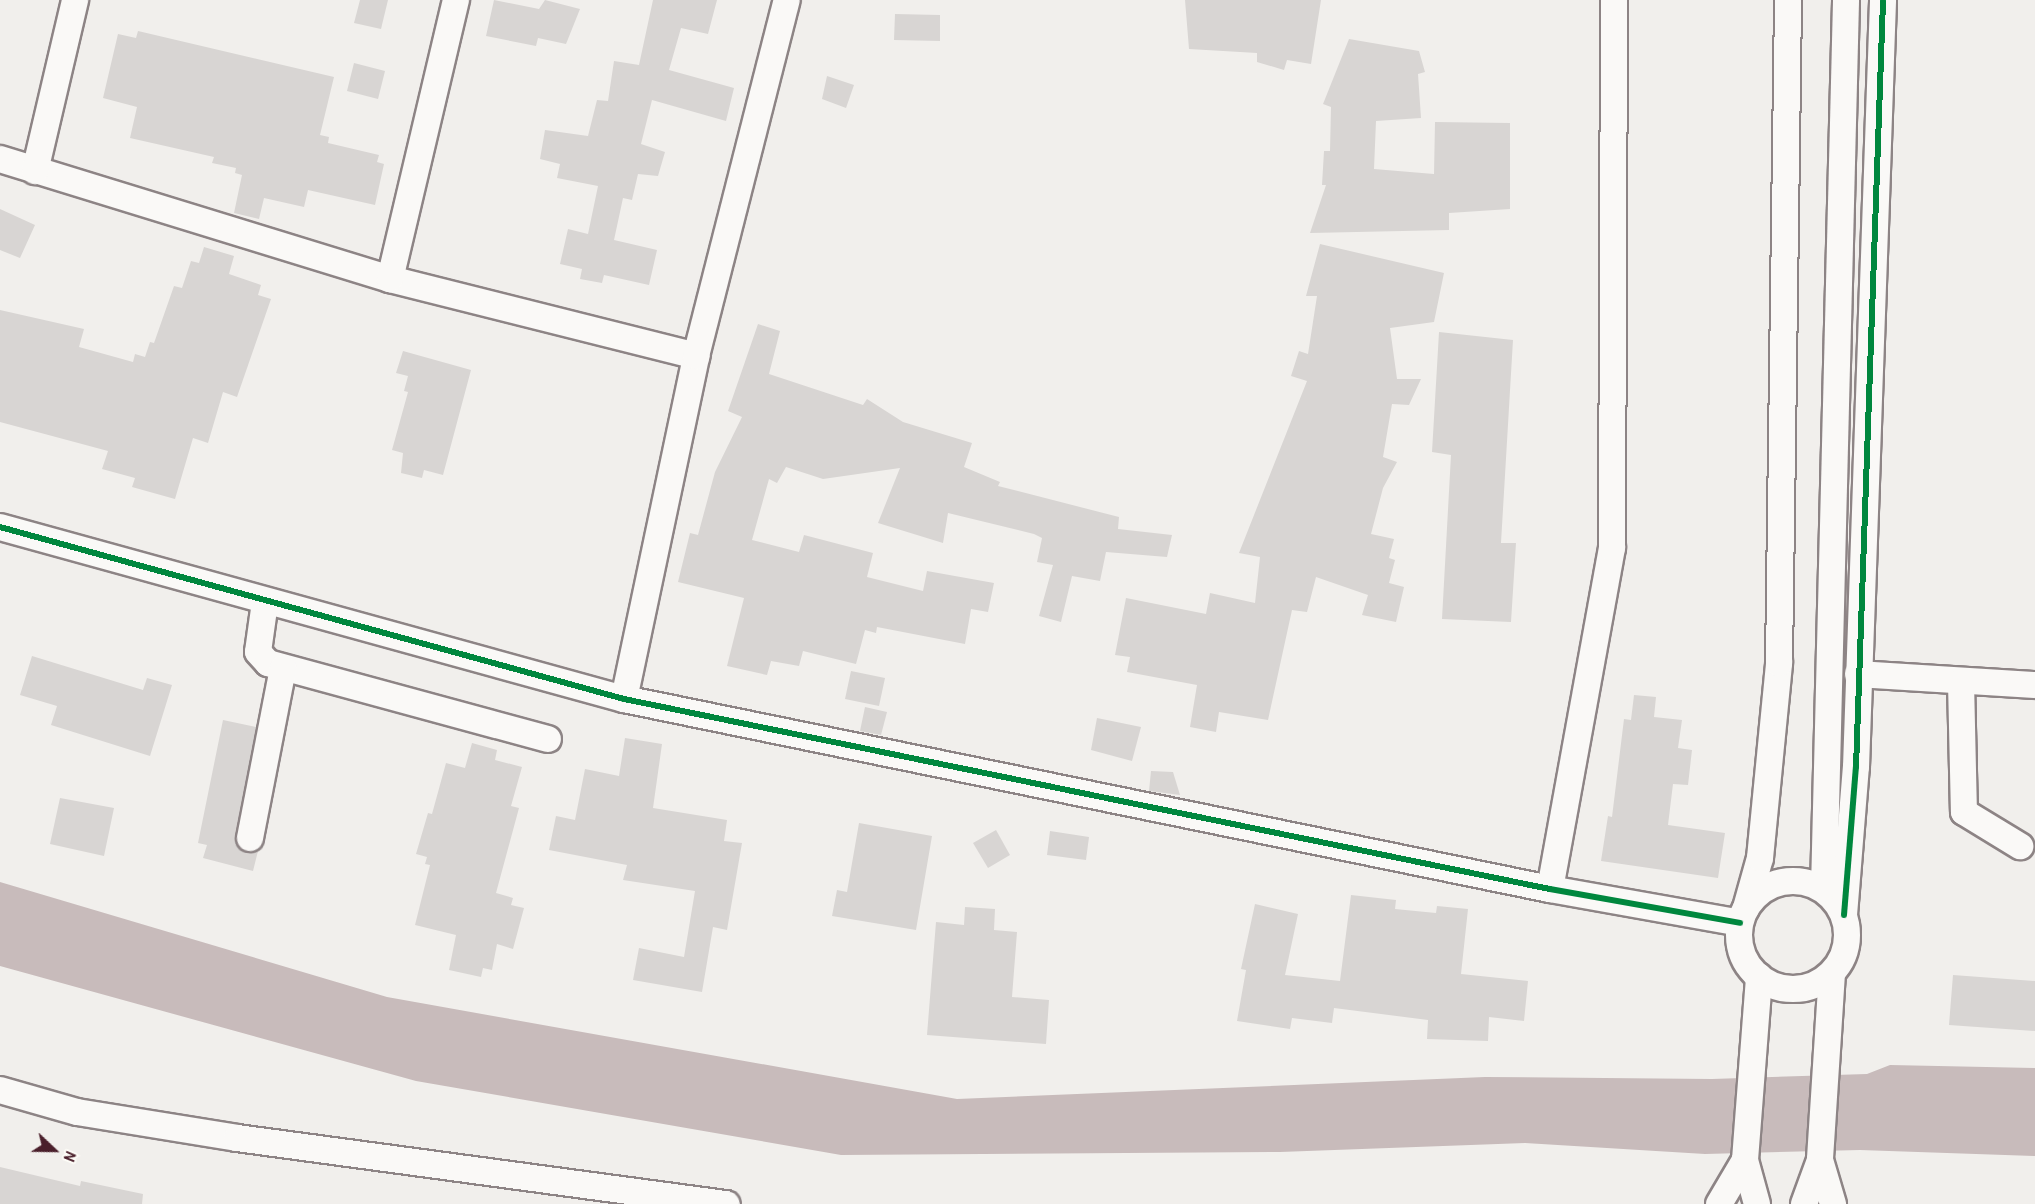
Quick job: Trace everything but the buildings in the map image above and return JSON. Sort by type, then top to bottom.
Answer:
[{"type":"street","points":[[35,171],[75,0]]},
{"type":"street","points":[[390,279],[456,0]]},
{"type":"street","points":[[624,699],[696,356],[787,0]]},
{"type":"street","points":[[1550,889],[1612,548],[1614,0]]},
{"type":"street","points":[[1788,0],[1779,663],[1760,858],[1743,916],[1742,953],[1759,977],[1788,989],[1804,988],[1832,973]]},
{"type":"street","points":[[1824,889],[1846,0]]},
{"type":"street","points":[[1804,1204],[1820,1160],[1825,1050],[1832,973],[1847,946],[1844,915],[1858,674],[1883,0]]},
{"type":"street","points":[[0,159],[390,279],[696,356]]},
{"type":"street","points":[[0,527],[265,602],[624,699],[1550,889],[1743,916]]},
{"type":"street","points":[[265,602],[258,655],[283,668],[548,739]]},
{"type":"street","points":[[250,837],[283,668]]},
{"type":"street","points":[[1858,674],[2035,685]]},
{"type":"street","points":[[1961,682],[1964,812],[2020,846]]},
{"type":"street","points":[[1743,916],[1772,884],[1807,881],[1824,889],[1844,915]]},
{"type":"street","points":[[1756,1204],[1745,1160],[1759,977]]},
{"type":"street","points":[[0,1090],[78,1112],[237,1138],[727,1204]]},
{"type":"street","points":[[1719,1204],[1745,1160]]},
{"type":"street","points":[[1820,1160],[1833,1204]]},
{"type":"shaded area","points":[[0,882],[387,997],[957,1099],[1485,1077],[1712,1079],[1867,1074],[1890,1065],[2035,1068],[2035,1156],[1860,1150],[1705,1154],[1525,1143],[1280,1152],[841,1155],[416,1081],[0,966]]},
{"type":"cycle path","points":[[1844,915],[1856,767],[1883,0]]},
{"type":"cycle path","points":[[0,527],[624,699],[1550,889],[1740,923]]}]
